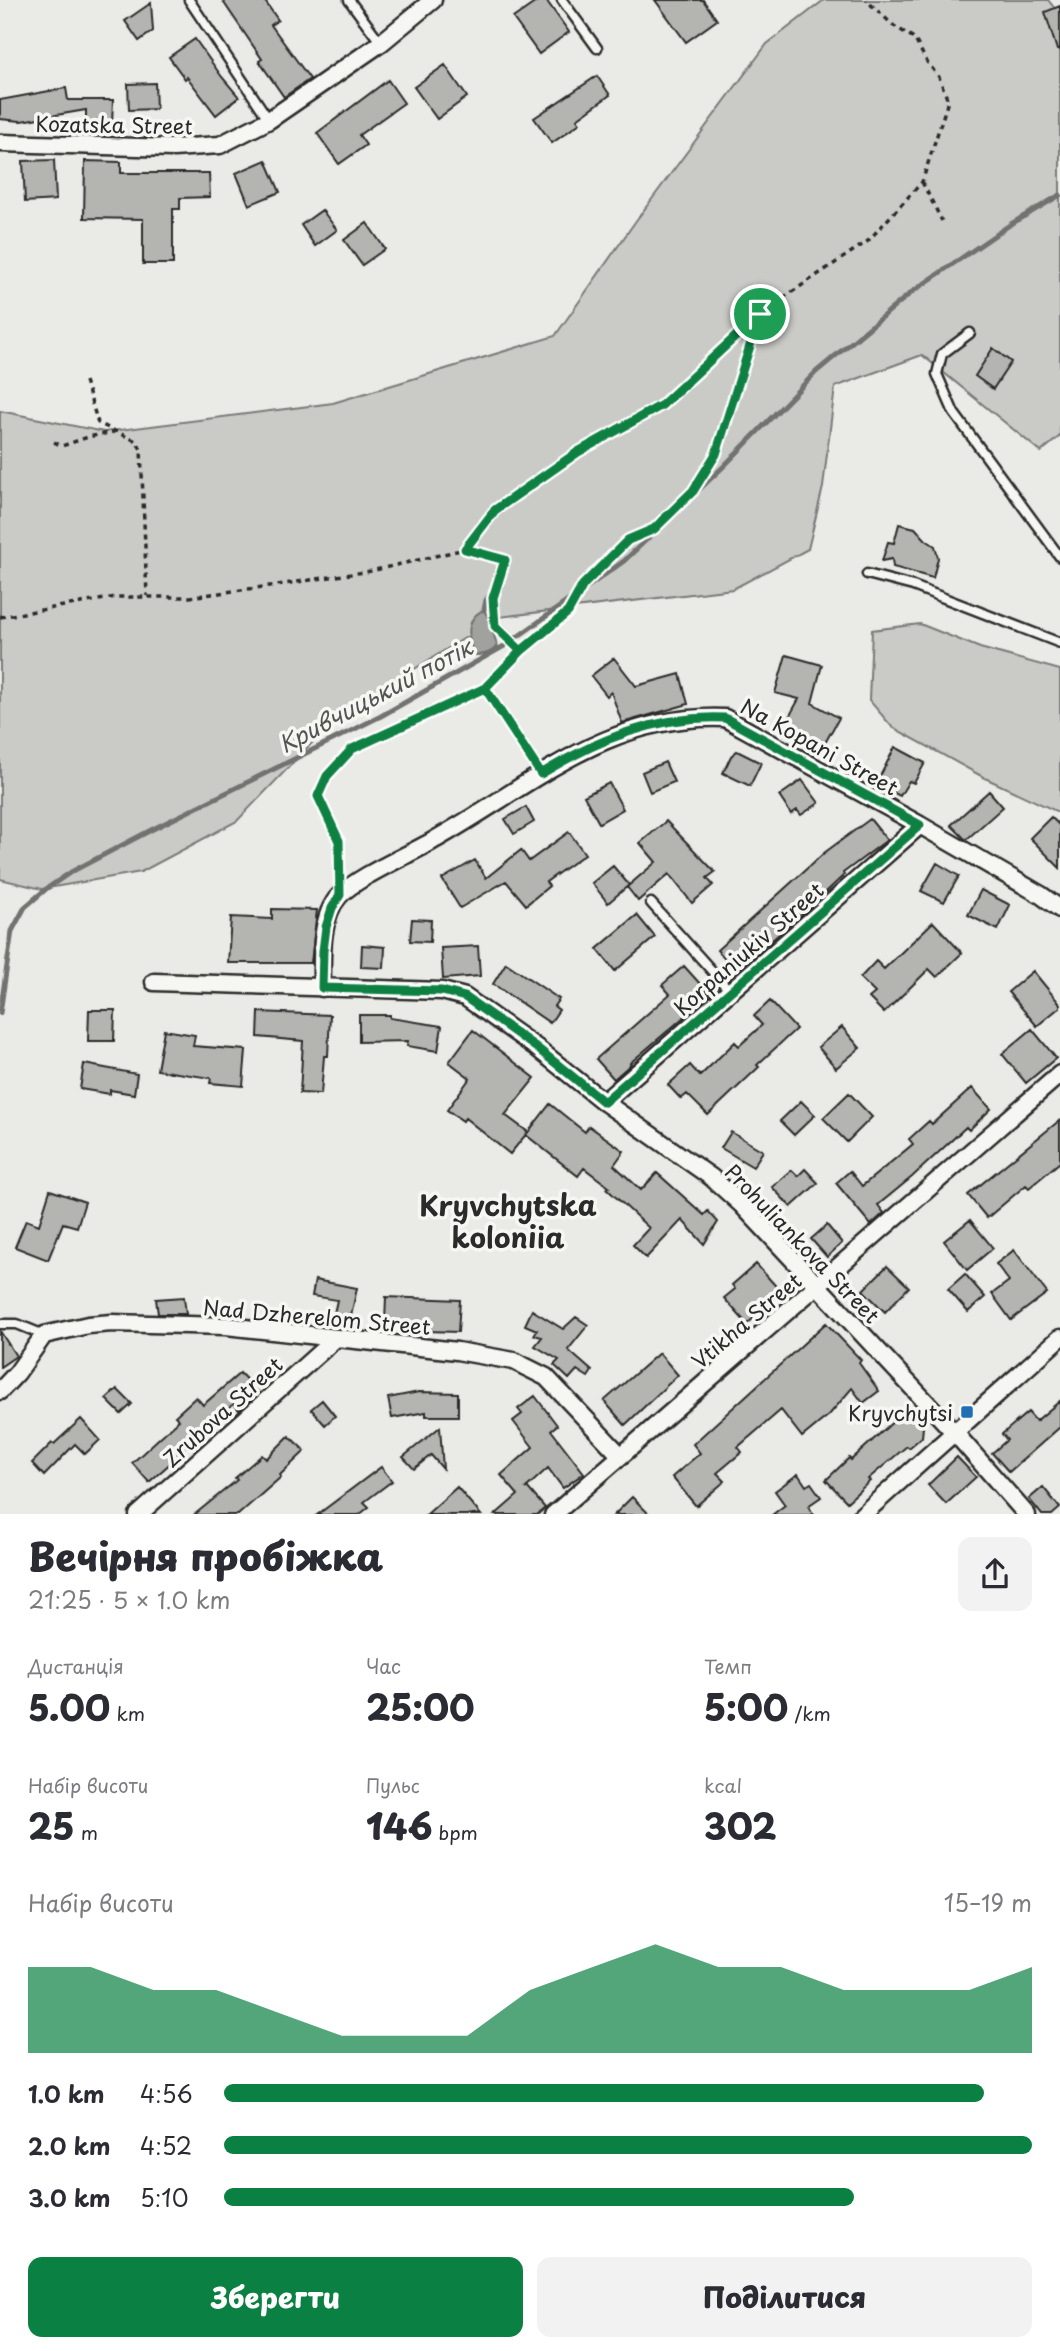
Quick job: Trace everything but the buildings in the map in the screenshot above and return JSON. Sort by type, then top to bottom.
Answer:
[{"type":"street","name":"Kozatska Street","points":[[0,143],[173,148],[220,145],[269,120],[381,43],[433,0]]},
{"type":"street","name":"Na Kopani Street","points":[[340,895],[573,755],[615,735],[697,716],[725,718],[920,825],[1041,895],[1060,909]]},
{"type":"street","name":"Korpaniukiv Street","points":[[604,1102],[920,825]]},
{"type":"street","points":[[322,988],[326,927],[332,908],[340,895]]},
{"type":"street","name":"Prohuliankova Street","points":[[154,982],[442,991],[465,997],[537,1048],[604,1102],[711,1177],[742,1205],[1027,1514]]},
{"type":"street","name":"Vtikha Street","points":[[554,1514],[1060,1074]]},
{"type":"street","name":"Nad Dzherelom Street","points":[[44,1335],[88,1325],[112,1323],[226,1326],[457,1350],[514,1361],[547,1377],[620,1455]]},
{"type":"street","points":[[0,1391],[17,1373],[44,1335]]},
{"type":"street","points":[[862,1514],[1060,1338]]},
{"type":"street","name":"Zrubova Street","points":[[138,1514],[335,1339]]},
{"type":"lane","points":[[189,0],[269,120]]},
{"type":"lane","points":[[349,0],[381,43]]},
{"type":"lane","points":[[562,0],[597,48]]},
{"type":"lane","points":[[970,333],[942,354],[937,374],[954,413],[1060,557]]},
{"type":"lane","points":[[867,574],[913,586],[1060,643]]},
{"type":"lane","points":[[651,903],[730,991]]},
{"type":"lane","points":[[0,1324],[17,1324],[44,1335]]},
{"type":"path","points":[[465,549],[495,510],[578,452],[662,405],[760,314],[868,241],[922,182],[948,101],[939,77],[914,38],[894,26],[866,0]]},
{"type":"path","points":[[922,182],[942,221]]},
{"type":"path","points":[[340,895],[339,841],[318,796],[327,776],[352,749],[485,688],[521,651],[568,612],[583,585],[628,540],[654,529],[693,491],[716,454],[760,314]]},
{"type":"path","points":[[85,381],[98,423],[136,441],[141,449],[147,597]]},
{"type":"path","points":[[54,442],[62,446],[88,437],[116,432]]},
{"type":"path","points":[[0,617],[116,597],[190,597],[371,571],[465,549],[505,560],[493,598],[495,626],[521,651]]},
{"type":"path","points":[[485,688],[541,774]]},
{"type":"shaded area","points":[[824,0],[1048,0],[1060,15],[1060,436],[1041,452],[922,355],[835,387],[823,487],[808,549],[733,589],[499,617],[338,716],[237,821],[141,872],[42,889],[0,879],[0,411],[104,432],[333,403],[555,336],[635,222],[767,44]]},
{"type":"shaded area","points":[[484,610],[497,645],[488,653],[475,655],[469,630],[473,618]]},
{"type":"shaded area","points":[[920,624],[980,648],[1060,670],[1060,813],[985,778],[892,727],[869,700],[872,630]]},
{"type":"waterway","name":"Кривчицький потік","points":[[0,1013],[12,931],[25,907],[46,889],[71,872],[153,829],[381,716],[506,645],[624,561],[724,466],[816,372],[912,292],[1011,224],[1060,195]]},
{"type":"waterway","points":[[484,610],[486,600],[500,582],[509,560]]},
{"type":"place","name":"Kryvchytsi","points":[[967,1412]]},
{"type":"district","name":"Kryvchytska koloniia","points":[[508,1220]]},
{"type":"route","points":[[760,314],[662,405],[578,452],[495,510],[465,549],[505,560],[493,598],[495,626],[521,651],[485,688],[352,749],[327,776],[318,796],[339,841],[340,895],[332,908],[326,927],[322,988],[442,991],[465,997],[537,1048],[604,1102],[920,825],[725,718],[697,716],[615,735],[541,774],[485,688],[521,651],[568,612],[583,585],[628,540],[654,529],[693,491],[716,454],[760,314]]}]
